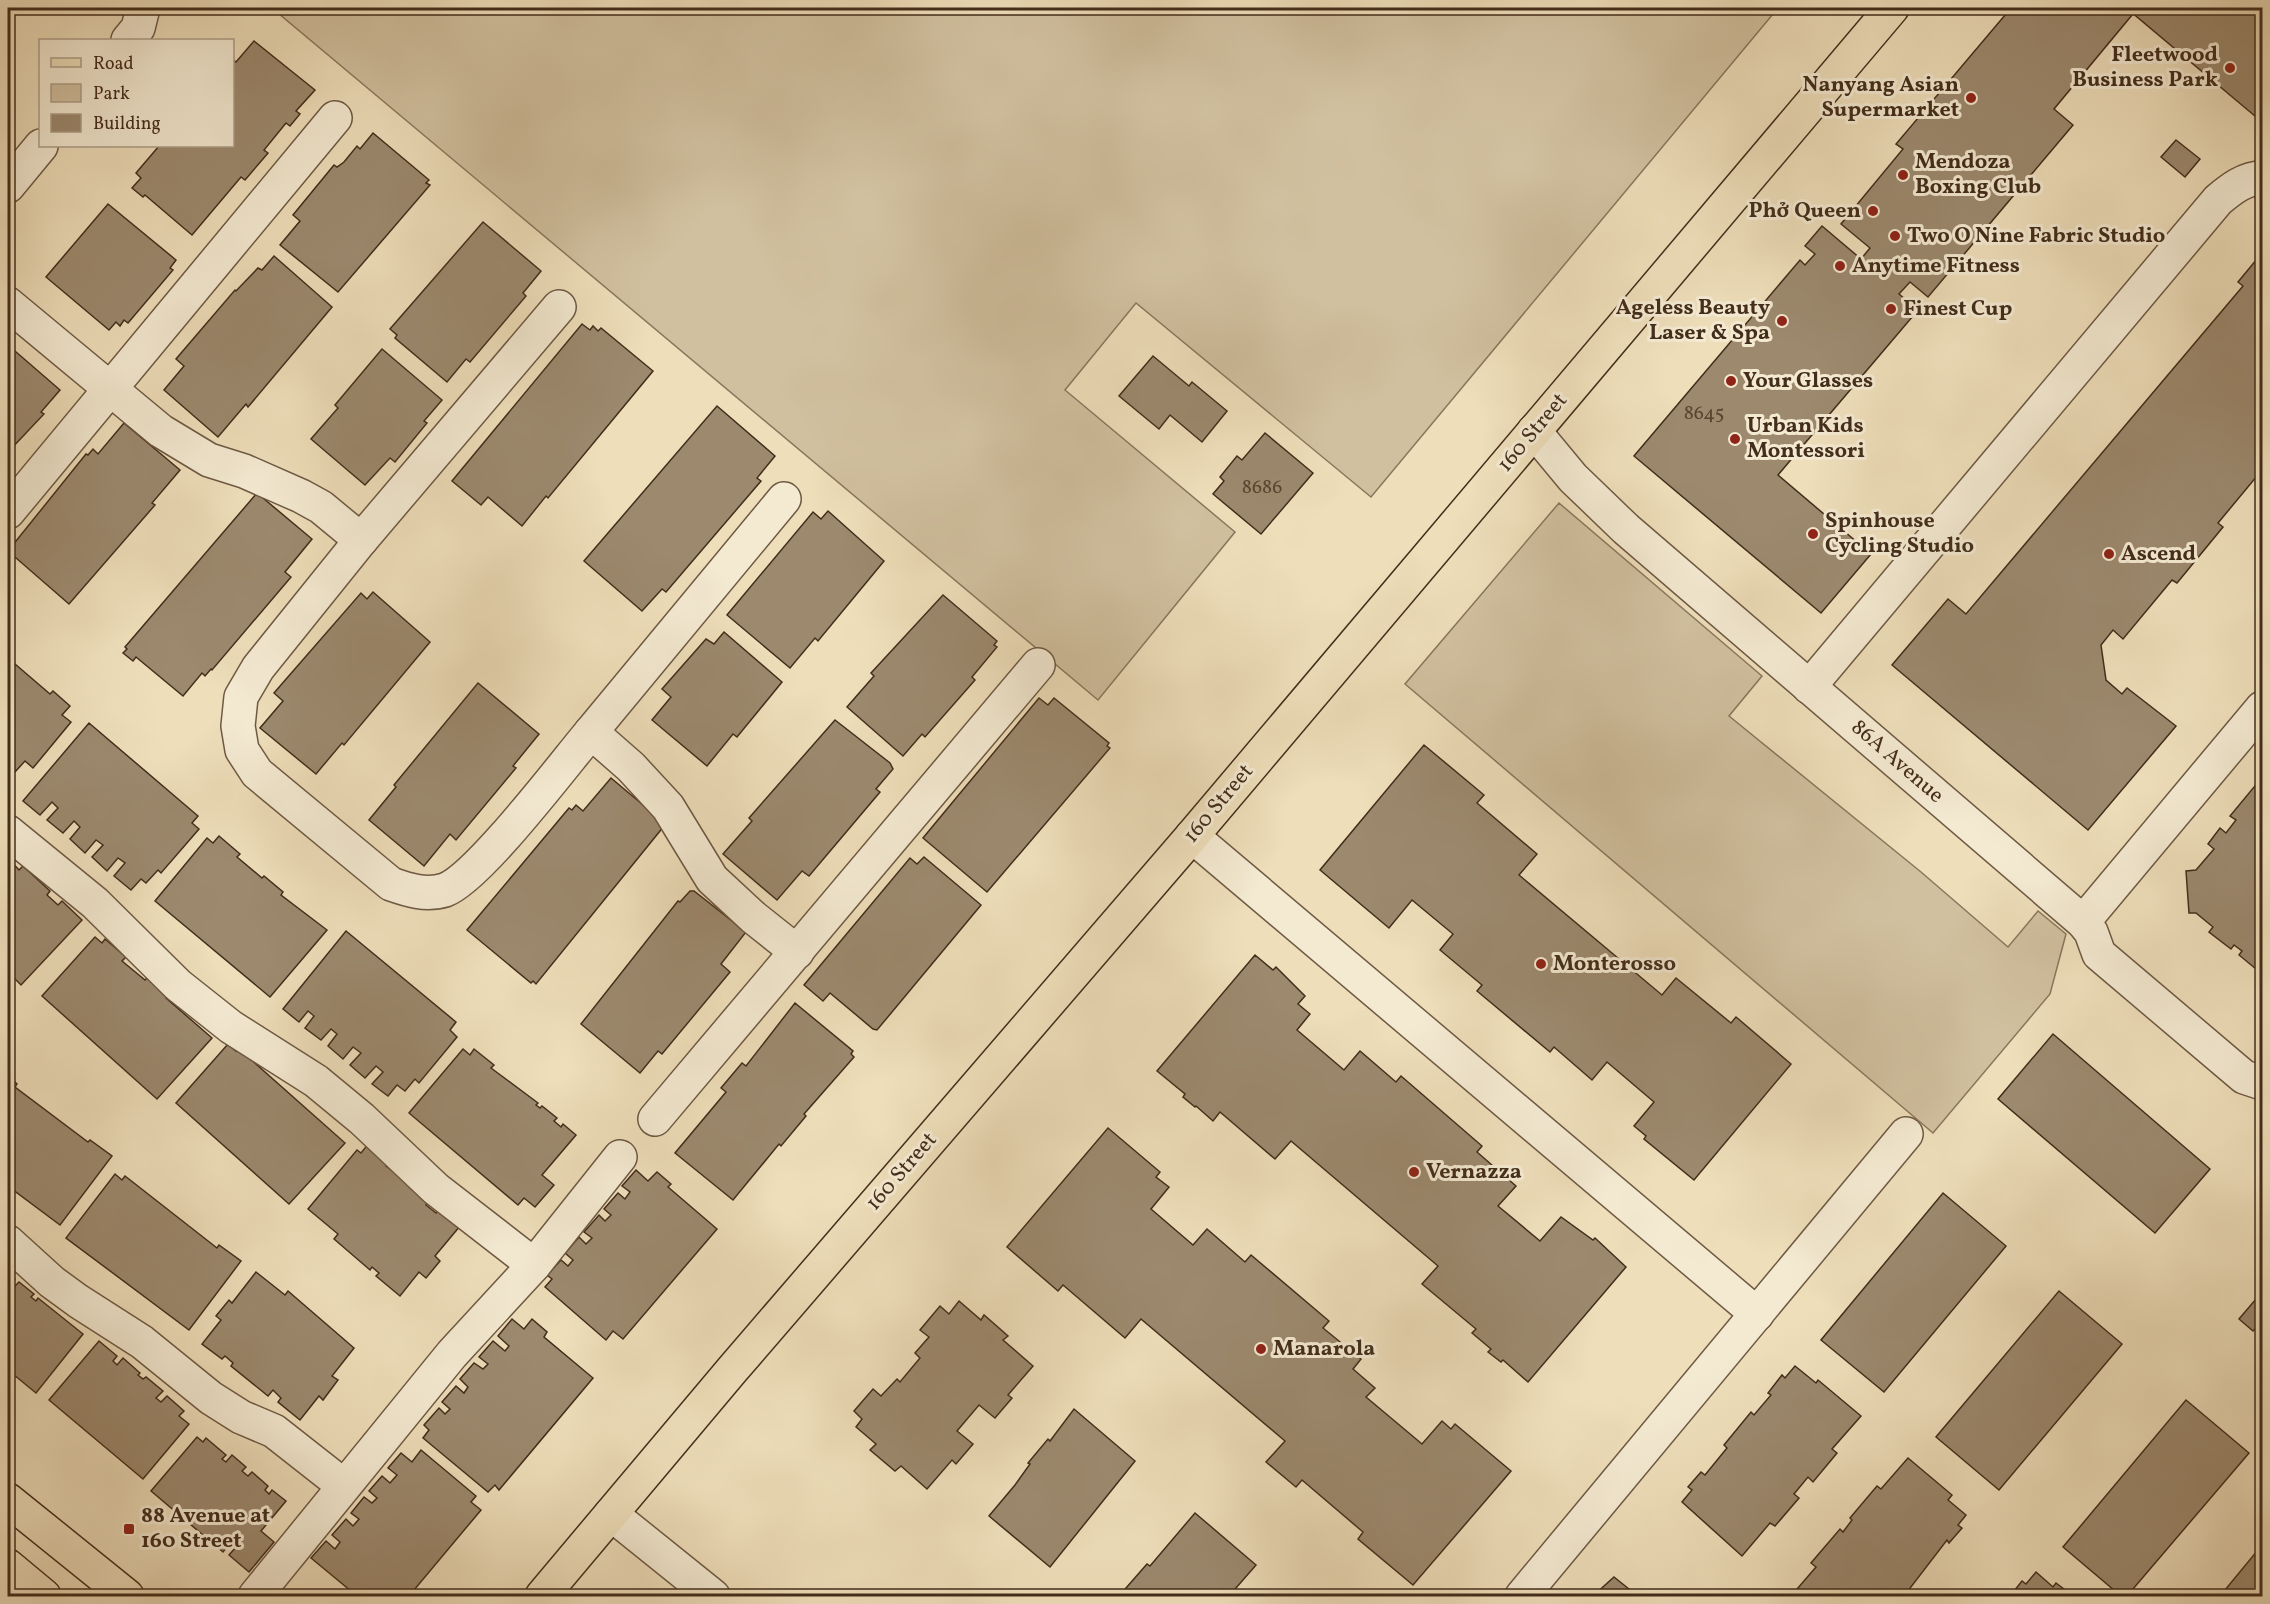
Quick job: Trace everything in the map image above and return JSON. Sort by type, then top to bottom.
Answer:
[{"type":"main road","name":"160 Street","points":[[542,1596],[732,1370],[1192,836],[1892,8]]},
{"type":"main road","points":[[8,1500],[127,1596]]},
{"type":"main road","points":[[8,1566],[45,1596]]},
{"type":"street","points":[[129,39],[138,28],[143,8]]},
{"type":"street","points":[[8,512],[335,118]]},
{"type":"street","points":[[10,179],[40,147]]},
{"type":"street","points":[[1809,687],[2218,200],[2243,182],[2262,178]]},
{"type":"street","points":[[8,304],[169,436],[209,459],[244,471],[301,496],[321,507],[361,540]]},
{"type":"street","points":[[559,307],[361,540],[258,668],[241,697],[238,726],[242,750],[257,773],[391,884],[417,893],[445,890],[472,873],[784,499]]},
{"type":"street","name":"86A Avenue","points":[[1534,431],[1573,478],[1626,529],[2083,922],[2091,932],[2099,954],[2244,1077],[2262,1083]]},
{"type":"street","points":[[655,1119],[1038,665]]},
{"type":"street","points":[[2083,922],[2262,708]]},
{"type":"street","points":[[591,732],[631,766],[668,807],[688,844],[712,879],[753,917],[797,952]]},
{"type":"street","points":[[8,832],[95,903],[178,985],[231,1027],[316,1081],[362,1119],[436,1189],[534,1265]]},
{"type":"street","points":[[1192,836],[1756,1314]]},
{"type":"street","points":[[1522,1596],[1906,1134]]},
{"type":"street","points":[[255,1596],[452,1354],[534,1265],[620,1157]]},
{"type":"street","points":[[8,1242],[52,1282],[142,1342],[211,1398],[241,1417],[274,1431],[344,1486]]},
{"type":"street","points":[[611,1514],[712,1596]]},
{"type":"green space","points":[[272,8],[1778,8],[1371,497],[1136,303],[1065,390],[1235,532],[1098,700]]},
{"type":"green space","points":[[1559,503],[1762,676],[1729,716],[1921,872],[2008,947],[2038,911],[2066,934],[2050,994],[1933,1133],[1405,684]]},
{"type":"building","points":[[8,8],[19,8],[8,21]]},
{"type":"building","points":[[2011,8],[2123,8],[2132,15],[2054,109],[2073,125],[1928,297],[1910,282],[1899,294],[1918,310],[1778,475],[1871,554],[1821,613],[1634,456],[1800,260],[1805,265],[1815,254],[1805,246],[1822,226],[1861,259],[1870,248],[1841,224],[1903,149],[1896,144]]},
{"type":"building","name":"Fleetwood Business Park","points":[[2123,8],[2262,8],[2262,122],[2131,12]]},
{"type":"building","points":[[254,41],[315,90],[296,111],[300,114],[290,126],[286,123],[264,150],[268,153],[245,180],[241,177],[192,235],[145,195],[143,197],[132,188],[141,178],[136,173],[158,147],[234,147],[234,60],[236,62]]},
{"type":"building","points":[[373,133],[429,180],[426,183],[430,185],[338,292],[280,245],[300,221],[293,215],[334,165],[337,167],[344,162],[357,146],[360,149]]},
{"type":"building","points":[[2176,140],[2200,159],[2185,177],[2161,157]]},
{"type":"building","points":[[108,204],[176,260],[170,268],[173,270],[128,323],[124,320],[120,326],[116,322],[109,330],[46,277]]},
{"type":"building","points":[[483,222],[541,271],[523,293],[526,296],[470,362],[466,359],[447,382],[395,338],[397,335],[390,329]]},
{"type":"building","name":"Ascend","points":[[2262,253],[2262,452],[2260,455],[2262,470],[2218,523],[2223,527],[2177,583],[2172,580],[2123,639],[2113,630],[2101,645],[2106,680],[2122,694],[2127,688],[2176,726],[2088,830],[1892,665],[1948,599],[1966,614],[2243,286],[2238,282]]},
{"type":"building","points":[[274,256],[332,307],[248,407],[246,404],[218,437],[164,390],[184,366],[176,359],[235,290],[258,268],[262,270]]},
{"type":"building","points":[[582,324],[590,330],[593,326],[598,331],[601,328],[653,371],[522,526],[488,497],[481,505],[452,481]]},
{"type":"building","points":[[8,345],[60,390],[41,412],[44,414],[10,450],[14,453],[8,461]]},
{"type":"building","points":[[382,349],[442,400],[424,421],[427,423],[395,462],[390,458],[365,485],[311,439],[338,408],[335,405]]},
{"type":"building","points":[[1153,356],[1189,386],[1192,382],[1227,411],[1202,442],[1170,415],[1159,429],[1119,396]]},
{"type":"building","points":[[717,406],[775,456],[757,478],[761,481],[666,592],[662,589],[642,611],[584,561]]},
{"type":"building","points":[[124,423],[180,470],[152,503],[155,505],[69,604],[8,551],[86,454],[88,455],[93,449],[98,454]]},
{"type":"building","points":[[1265,433],[1313,473],[1261,534],[1213,494],[1224,481],[1220,477],[1237,456],[1242,460]]},
{"type":"building","points":[[257,493],[312,539],[285,572],[291,577],[212,670],[205,676],[202,673],[183,696],[136,657],[133,661],[123,653],[127,649],[125,647]]},
{"type":"building","points":[[828,511],[884,561],[818,641],[815,638],[790,668],[727,615],[813,512],[821,519]]},
{"type":"building","points":[[373,592],[430,642],[344,745],[342,743],[316,774],[260,728],[283,701],[274,693],[361,593],[367,599]]},
{"type":"building","points":[[943,595],[997,641],[994,645],[997,647],[972,677],[975,680],[925,737],[922,734],[903,756],[847,707],[874,676],[871,673]]},
{"type":"building","points":[[724,632],[782,682],[737,737],[733,734],[707,766],[652,720],[671,697],[662,689],[706,639],[714,644]]},
{"type":"building","points":[[8,658],[50,694],[53,691],[70,706],[62,715],[71,722],[33,768],[25,761],[15,772],[8,766]]},
{"type":"building","points":[[478,683],[539,734],[513,766],[516,768],[456,840],[450,834],[424,866],[369,820],[396,787],[394,785]]},
{"type":"building","points":[[1039,698],[1048,705],[1054,698],[1109,743],[1107,746],[1110,748],[987,892],[923,838]]},
{"type":"building","points":[[835,720],[890,763],[893,769],[876,789],[880,792],[809,876],[802,871],[777,900],[723,854],[752,821],[749,818]]},
{"type":"building","points":[[89,723],[198,816],[192,823],[199,829],[161,873],[158,870],[146,883],[141,879],[131,890],[114,876],[125,863],[118,858],[107,871],[92,857],[103,845],[96,840],[85,853],[70,839],[80,827],[74,821],[63,833],[47,820],[58,808],[52,802],[40,815],[23,801]]},
{"type":"building","name":"Monterosso","points":[[1424,745],[1484,795],[1477,803],[1537,854],[1519,875],[1662,995],[1676,978],[1731,1023],[1736,1017],[1791,1064],[1694,1180],[1644,1139],[1646,1136],[1634,1126],[1654,1102],[1607,1062],[1592,1080],[1554,1047],[1550,1052],[1477,991],[1482,985],[1440,950],[1453,934],[1412,900],[1389,928],[1320,870]]},
{"type":"building","points":[[611,778],[662,821],[664,826],[536,984],[533,981],[531,983],[467,930],[569,808],[572,810],[576,805],[583,811]]},
{"type":"building","points":[[2259,781],[2262,784],[2262,974],[2239,955],[2242,951],[2234,945],[2231,949],[2209,932],[2213,927],[2196,913],[2189,913],[2186,871],[2196,870],[2214,849],[2208,844],[2220,828],[2226,833],[2236,820],[2230,816]]},
{"type":"building","points":[[219,836],[240,854],[237,857],[262,878],[264,876],[283,892],[281,895],[327,930],[270,997],[155,901],[207,838],[213,843]]},
{"type":"building","points":[[924,857],[981,905],[877,1030],[873,1029],[830,993],[823,1001],[804,985],[910,858],[917,864]]},
{"type":"building","points":[[8,858],[19,870],[23,866],[50,891],[47,895],[58,905],[62,901],[82,920],[21,985],[8,972]]},
{"type":"building","points":[[690,891],[694,891],[746,932],[721,964],[730,972],[662,1054],[658,1051],[640,1073],[581,1024],[678,901],[680,902]]},
{"type":"building","points":[[346,931],[456,1022],[450,1030],[457,1037],[419,1083],[415,1079],[405,1091],[397,1085],[388,1096],[372,1084],[383,1072],[376,1066],[365,1078],[350,1065],[361,1053],[353,1047],[343,1059],[328,1046],[337,1034],[331,1029],[321,1040],[305,1028],[314,1016],[308,1011],[299,1022],[283,1009]]},
{"type":"building","points":[[95,937],[102,943],[105,939],[126,957],[122,961],[145,980],[148,977],[169,995],[166,998],[212,1038],[157,1099],[42,996]]},
{"type":"building","name":"Vernazza","points":[[1255,955],[1273,970],[1276,967],[1305,996],[1298,1004],[1310,1014],[1297,1030],[1344,1070],[1360,1051],[1396,1082],[1401,1076],[1482,1146],[1477,1152],[1516,1186],[1498,1206],[1540,1241],[1561,1217],[1593,1240],[1595,1238],[1626,1267],[1528,1382],[1503,1360],[1501,1362],[1488,1352],[1491,1349],[1472,1333],[1476,1329],[1422,1284],[1438,1266],[1291,1141],[1275,1159],[1220,1112],[1213,1121],[1183,1097],[1185,1094],[1157,1071]]},
{"type":"building","points":[[795,1003],[853,1051],[851,1054],[854,1057],[733,1200],[675,1153],[726,1092],[721,1088],[742,1063],[746,1066]]},
{"type":"building","points":[[2053,1034],[2210,1169],[2155,1233],[1998,1099]]},
{"type":"building","points":[[228,1044],[236,1051],[238,1048],[345,1143],[289,1204],[176,1103]]},
{"type":"building","points":[[463,1049],[470,1055],[474,1049],[494,1065],[491,1068],[538,1103],[536,1105],[540,1108],[542,1106],[557,1118],[554,1121],[561,1127],[563,1124],[576,1135],[542,1175],[554,1185],[535,1207],[524,1198],[518,1205],[409,1113]]},
{"type":"building","points":[[8,1076],[17,1084],[15,1087],[88,1142],[90,1140],[112,1156],[60,1225],[8,1186]]},
{"type":"building","name":"Manarola","points":[[1108,1128],[1160,1172],[1156,1177],[1169,1187],[1151,1209],[1193,1245],[1207,1229],[1245,1262],[1251,1255],[1329,1321],[1323,1328],[1361,1359],[1353,1369],[1375,1388],[1366,1397],[1422,1444],[1442,1421],[1451,1429],[1455,1424],[1511,1471],[1413,1585],[1358,1539],[1363,1532],[1302,1480],[1296,1487],[1266,1462],[1285,1441],[1141,1319],[1125,1338],[1063,1285],[1058,1291],[1007,1247]]},
{"type":"building","points":[[369,1143],[390,1161],[386,1166],[432,1198],[426,1205],[436,1213],[439,1209],[460,1226],[435,1256],[440,1261],[426,1278],[419,1272],[400,1296],[376,1276],[379,1273],[372,1267],[370,1270],[334,1239],[338,1234],[308,1209],[357,1150],[361,1153]]},
{"type":"building","points":[[636,1170],[648,1181],[657,1172],[671,1184],[668,1187],[717,1229],[623,1339],[613,1331],[606,1340],[545,1287],[552,1279],[547,1275],[561,1260],[568,1266],[573,1260],[565,1253],[579,1237],[586,1244],[592,1238],[584,1232],[599,1215],[605,1221],[611,1215],[604,1209],[618,1193],[625,1199],[630,1192],[622,1186]]},
{"type":"building","points":[[115,1174],[122,1180],[125,1176],[217,1248],[219,1245],[241,1261],[189,1330],[66,1238]]},
{"type":"building","points":[[1943,1193],[2006,1246],[1884,1392],[1821,1340]]},
{"type":"building","points":[[256,1272],[285,1295],[288,1291],[354,1348],[332,1376],[338,1380],[323,1400],[319,1396],[300,1420],[278,1402],[281,1398],[273,1390],[268,1396],[231,1366],[233,1363],[225,1356],[222,1359],[202,1344],[221,1320],[216,1316],[229,1300],[232,1303]]},
{"type":"building","points":[[8,1273],[15,1279],[12,1284],[15,1286],[19,1282],[34,1294],[31,1297],[36,1301],[38,1298],[83,1334],[36,1393],[8,1370]]},
{"type":"building","points":[[2059,1291],[2122,1344],[1999,1490],[1936,1437]]},
{"type":"building","points":[[2262,1292],[2262,1326],[2260,1324],[2253,1331],[2239,1319]]},
{"type":"building","points":[[959,1301],[981,1320],[984,1315],[1008,1336],[1003,1340],[1033,1366],[1008,1395],[1012,1398],[995,1418],[979,1405],[957,1431],[973,1444],[956,1464],[952,1460],[927,1489],[901,1466],[895,1471],[870,1450],[876,1444],[856,1427],[862,1419],[854,1411],[873,1389],[881,1396],[897,1379],[900,1382],[920,1358],[915,1353],[929,1337],[920,1330],[940,1306],[949,1314]]},
{"type":"building","points":[[512,1319],[524,1329],[532,1319],[547,1332],[544,1337],[593,1378],[499,1490],[495,1485],[488,1492],[423,1438],[429,1430],[424,1425],[439,1408],[445,1414],[450,1409],[442,1402],[456,1386],[464,1393],[468,1387],[460,1379],[474,1363],[483,1369],[488,1364],[479,1357],[493,1341],[505,1351],[509,1346],[498,1336]]},
{"type":"building","points":[[99,1341],[117,1356],[113,1361],[117,1365],[123,1358],[140,1373],[138,1375],[143,1379],[146,1377],[163,1391],[156,1398],[161,1402],[167,1396],[184,1411],[179,1416],[189,1424],[143,1479],[49,1400]]},
{"type":"building","points":[[1795,1366],[1816,1383],[1818,1380],[1861,1416],[1832,1449],[1837,1453],[1813,1482],[1808,1477],[1794,1494],[1799,1498],[1775,1526],[1770,1523],[1742,1556],[1682,1502],[1692,1490],[1688,1487],[1701,1472],[1705,1475],[1727,1448],[1724,1445],[1751,1412],[1754,1415],[1771,1395],[1768,1393],[1782,1375],[1785,1378]]},
{"type":"building","points":[[2186,1400],[2249,1453],[2127,1596],[2121,1596],[2063,1547]]},
{"type":"building","points":[[1074,1409],[1135,1461],[1050,1567],[989,1516],[1015,1485],[1030,1464],[1028,1463],[1048,1439],[1050,1441]]},
{"type":"building","points":[[197,1437],[203,1442],[206,1438],[226,1455],[222,1459],[226,1462],[232,1455],[246,1467],[242,1471],[248,1476],[252,1472],[268,1486],[265,1490],[269,1494],[272,1490],[286,1501],[261,1531],[274,1542],[249,1572],[229,1555],[237,1546],[232,1541],[223,1552],[151,1491]]},
{"type":"building","points":[[421,1450],[476,1496],[471,1502],[481,1510],[409,1596],[357,1596],[311,1558],[326,1541],[335,1549],[340,1542],[332,1535],[346,1519],[353,1526],[359,1519],[351,1513],[364,1497],[372,1503],[377,1498],[369,1491],[382,1476],[390,1483],[397,1475],[388,1468],[401,1453],[412,1462]]},
{"type":"building","points":[[1908,1458],[1952,1495],[1948,1500],[1966,1515],[1958,1525],[1962,1528],[1949,1543],[1947,1540],[1904,1596],[1791,1596],[1816,1567],[1811,1563],[1840,1529],[1843,1532],[1852,1520],[1850,1518],[1877,1486],[1881,1489]]},
{"type":"building","points":[[1195,1513],[1256,1565],[1229,1596],[1119,1596],[1147,1564],[1150,1566]]},
{"type":"building","points":[[2262,1545],[2262,1596],[2220,1596]]},
{"type":"building","points":[[2036,1572],[2053,1587],[2056,1583],[2073,1596],[2010,1596],[2022,1581],[2026,1584]]},
{"type":"building","points":[[1614,1577],[1634,1593],[1637,1590],[1644,1596],[1593,1596]]},
{"type":"place","name":"Fleetwood Business Park","points":[[2230,68]]},
{"type":"place","name":"Nanyang Asian Supermarket","points":[[1971,98]]},
{"type":"place","name":"Mendoza Boxing Club","points":[[1903,175]]},
{"type":"place","name":"Phở Queen","points":[[1873,211]]},
{"type":"place","name":"Two O Nine Fabric Studio","points":[[1895,236]]},
{"type":"place","name":"Anytime Fitness","points":[[1840,266]]},
{"type":"place","name":"Finest Cup","points":[[1891,309]]},
{"type":"place","name":"Ageless Beauty Laser & Spa","points":[[1782,321]]},
{"type":"place","name":"Your Glasses","points":[[1731,381]]},
{"type":"place","name":"Urban Kids Montessori","points":[[1735,439]]},
{"type":"place","name":"Spinhouse Cycling Studio","points":[[1813,534]]},
{"type":"place","name":"Ascend","points":[[2109,554]]},
{"type":"place","name":"Monterosso","points":[[1541,964]]},
{"type":"place","name":"Vernazza","points":[[1414,1172]]},
{"type":"place","name":"Manarola","points":[[1261,1349]]},
{"type":"place","name":"88 Avenue at 160 Street","points":[[129,1529]]}]
